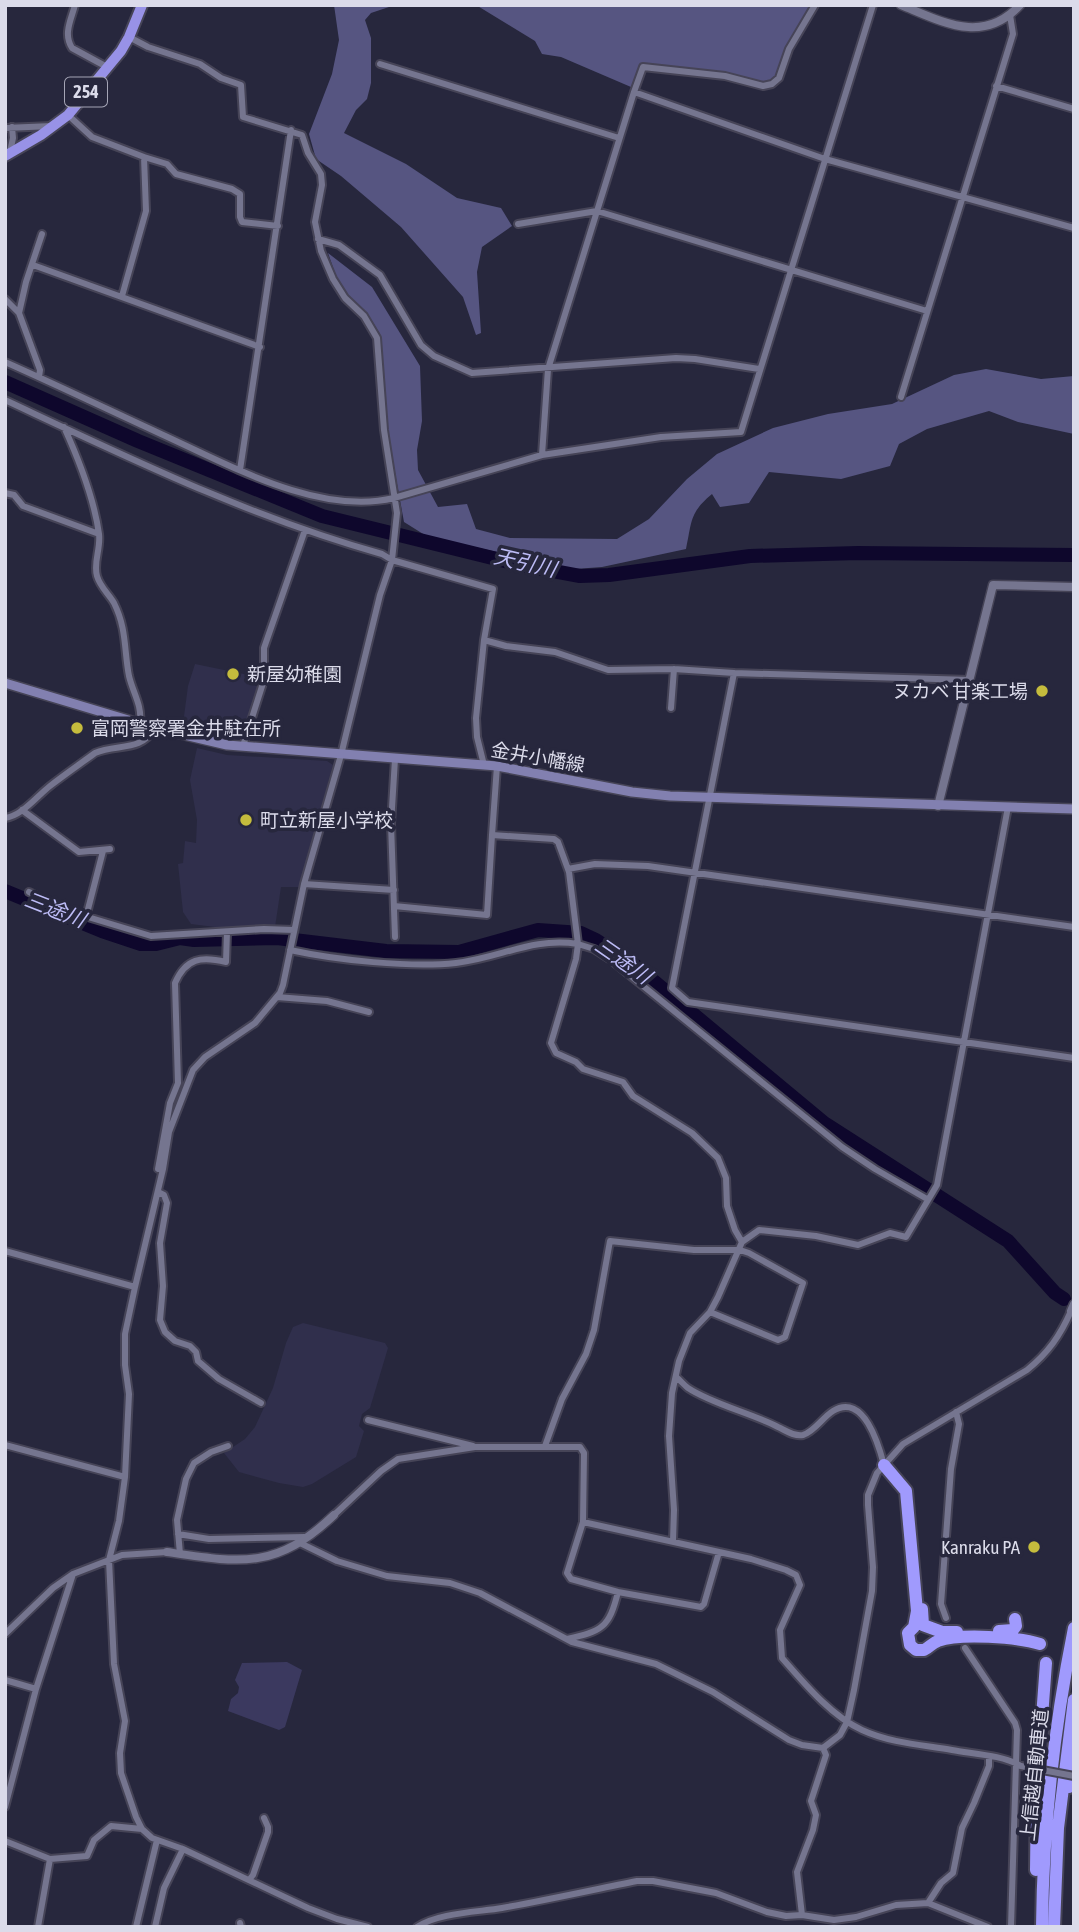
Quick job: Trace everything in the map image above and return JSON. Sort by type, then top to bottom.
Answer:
[{"type":"highway","name":"254","points":[[7,155],[68,115],[130,37],[142,5]]},
{"type":"highway","points":[[884,1465],[902,1475],[912,1492],[923,1625],[942,1632],[1006,1631],[1013,1630],[1016,1626],[1015,1619]]},
{"type":"highway","points":[[884,1465],[906,1491],[909,1509],[917,1611],[914,1626],[908,1633],[910,1645],[916,1650],[924,1650],[933,1642],[956,1638],[1007,1638],[1040,1644]]},
{"type":"highway","name":"上信越自動車道","points":[[1040,1927],[1050,1776],[1074,1628]]},
{"type":"highway","points":[[1040,1927],[1036,1825],[1039,1742],[1046,1663]]},
{"type":"highway","name":"上信越自動車道","points":[[1054,1927],[1058,1828],[1074,1700]]},
{"type":"highway","points":[[1054,1927],[1065,1818],[1074,1764]]},
{"type":"main road","name":"金井小幡線","points":[[5,683],[194,739],[341,755],[497,766],[632,792],[939,806],[1074,809]]},
{"type":"street","points":[[75,5],[67,35],[68,43],[107,68]]},
{"type":"street","points":[[542,455],[548,369],[643,67],[725,76],[763,86],[772,84],[779,78],[789,49],[815,5]]},
{"type":"street","points":[[5,362],[240,470],[287,488],[332,499],[375,503],[542,455],[661,437],[741,432],[873,5]]},
{"type":"street","points":[[901,5],[962,27],[981,28],[1010,15],[1020,5]]},
{"type":"street","points":[[901,397],[1013,34],[1010,15]]},
{"type":"street","points":[[130,37],[148,47],[200,64],[221,78],[241,85],[243,117],[302,135],[308,153],[321,174],[322,185],[315,222],[318,239],[333,279],[345,298],[364,316],[377,338],[384,430],[397,513],[392,560],[380,595],[341,755],[304,884],[284,985],[255,1023],[205,1057],[192,1070],[169,1132],[158,1192],[135,1287],[125,1334],[129,1394],[125,1477],[119,1521],[109,1560],[114,1664],[125,1721],[120,1754],[121,1773],[125,1790],[142,1829],[157,1840],[183,1849],[308,1908],[368,1927]]},
{"type":"street","points":[[380,64],[619,138]]},
{"type":"street","points":[[996,86],[1074,109]]},
{"type":"street","points":[[634,92],[825,159],[1074,228]]},
{"type":"street","points":[[68,115],[92,137],[167,164],[176,174],[232,189],[240,194],[242,222],[278,226]]},
{"type":"street","points":[[7,155],[13,138],[9,127],[55,126]]},
{"type":"street","points":[[240,470],[291,130]]},
{"type":"street","points":[[122,296],[146,211],[144,157]]},
{"type":"street","points":[[518,224],[597,211],[927,311]]},
{"type":"street","points":[[19,313],[42,234]]},
{"type":"street","points":[[318,239],[339,245],[380,275],[421,345],[434,356],[472,373],[676,358],[759,369]]},
{"type":"street","points":[[33,265],[260,347]]},
{"type":"street","points":[[5,299],[19,313],[40,370],[39,377]]},
{"type":"street","points":[[5,400],[197,489],[305,530],[382,554],[392,560],[493,589],[484,640],[476,718],[477,737],[484,765]]},
{"type":"street","points":[[64,427],[96,518],[99,534],[95,567],[98,580],[114,604],[125,635],[129,675],[141,709],[140,723]]},
{"type":"street","points":[[5,493],[14,495],[23,506],[99,534]]},
{"type":"street","points":[[243,746],[264,680],[264,648],[305,530]]},
{"type":"street","points":[[939,806],[993,585],[1074,587]]},
{"type":"street","points":[[484,640],[506,646],[555,652],[608,670],[674,669],[970,680]]},
{"type":"street","points":[[671,708],[674,669]]},
{"type":"street","points":[[734,673],[673,988],[688,1002],[1074,1058]]},
{"type":"street","points":[[5,818],[22,810],[47,788],[95,754],[149,740],[155,729]]},
{"type":"street","points":[[395,937],[391,824],[396,759]]},
{"type":"street","points":[[394,906],[487,915],[497,766]]},
{"type":"street","points":[[673,1541],[674,1510],[669,1436],[672,1393],[679,1361],[690,1333],[710,1312],[742,1242],[759,1230],[816,1236],[858,1245],[890,1233],[906,1237],[937,1185],[1008,807]]},
{"type":"street","points":[[22,810],[79,852],[107,850],[86,916]]},
{"type":"street","points":[[492,835],[555,839],[568,869],[578,944],[551,1043],[556,1054],[576,1062],[583,1069],[623,1082],[633,1096],[692,1133],[718,1158],[726,1178],[727,1206],[742,1242]]},
{"type":"street","points":[[568,869],[595,864],[648,866],[1074,927]]},
{"type":"street","points":[[304,884],[394,890]]},
{"type":"street","points":[[29,892],[86,916],[150,936],[264,929],[293,930]]},
{"type":"street","points":[[158,1169],[170,1104],[178,1083],[175,983],[180,971],[197,960],[226,962],[227,932]]},
{"type":"street","points":[[290,950],[384,962],[429,964],[472,960],[524,945],[565,942],[594,949],[842,1147],[875,1170],[927,1199]]},
{"type":"street","points":[[277,997],[327,1001],[369,1012]]},
{"type":"street","points":[[158,1192],[164,1195],[167,1203],[159,1243],[163,1286],[160,1320],[165,1332],[175,1341],[190,1346],[196,1352],[198,1360],[219,1379],[261,1403]]},
{"type":"street","points":[[545,1446],[562,1399],[586,1354],[594,1330],[610,1241],[694,1250],[740,1250],[803,1283],[785,1337],[778,1340],[710,1312]]},
{"type":"street","points":[[5,1251],[135,1287]]},
{"type":"street","points":[[300,1543],[337,1561],[387,1576],[450,1583],[480,1593],[567,1639],[595,1650],[656,1664],[713,1692],[789,1740],[823,1748],[840,1735],[847,1722],[872,1591],[869,1494],[877,1473],[903,1444],[1027,1370],[1042,1358],[1058,1338],[1073,1309]]},
{"type":"street","points":[[676,1377],[701,1395],[760,1418],[793,1435],[808,1432],[835,1409],[856,1411],[865,1418],[875,1433],[884,1465]]},
{"type":"street","points":[[946,1618],[941,1604],[951,1469],[959,1424],[956,1412]]},
{"type":"street","points":[[368,1420],[475,1447]]},
{"type":"street","points":[[5,1445],[125,1477]]},
{"type":"street","points":[[180,1554],[177,1520],[186,1479],[194,1463],[211,1452],[228,1446]]},
{"type":"street","points":[[5,1634],[53,1588],[73,1574],[122,1555],[167,1552],[211,1559],[258,1559],[274,1555],[311,1536],[398,1459],[475,1447],[580,1447],[584,1453],[583,1522],[567,1573],[571,1579],[618,1592],[701,1607],[719,1552]]},
{"type":"street","points":[[583,1522],[719,1552],[786,1570],[796,1576],[800,1585],[780,1630],[782,1658],[847,1722],[863,1731],[893,1740],[1074,1776]]},
{"type":"street","points":[[178,1534],[209,1539],[311,1536]]},
{"type":"street","points":[[5,1807],[36,1689],[73,1574]]},
{"type":"street","points":[[567,1639],[593,1633],[612,1617],[618,1592]]},
{"type":"street","points":[[965,1648],[1015,1723],[1019,1764],[1012,1927]]},
{"type":"street","points":[[5,1680],[36,1689]]},
{"type":"street","points":[[802,1915],[797,1872],[816,1815],[811,1801],[826,1755],[823,1748]]},
{"type":"street","points":[[928,1903],[941,1883],[953,1873],[962,1828],[975,1803],[989,1766],[989,1757]]},
{"type":"street","points":[[248,1880],[253,1875],[268,1832],[264,1818]]},
{"type":"street","points":[[5,1841],[50,1859],[87,1856],[94,1840],[111,1826],[142,1829]]},
{"type":"street","points":[[136,1927],[157,1840]]},
{"type":"street","points":[[155,1927],[164,1888],[183,1849]]},
{"type":"street","points":[[38,1927],[50,1859]]},
{"type":"street","points":[[417,1927],[425,1921],[437,1918],[505,1908],[637,1881],[653,1881],[716,1893],[767,1912],[786,1916],[802,1915],[834,1920],[856,1917],[896,1905],[928,1903],[988,1927]]},
{"type":"shaded area","points":[[334,5],[395,5],[371,13],[365,20],[371,38],[371,83],[367,99],[356,110],[344,133],[406,164],[457,198],[501,208],[512,226],[482,247],[477,272],[481,333],[476,335],[463,297],[401,227],[341,176],[316,159],[309,134],[332,74],[339,40]]},
{"type":"shaded area","points":[[476,5],[811,5],[786,48],[775,77],[768,83],[724,73],[642,63],[631,87],[561,57],[542,54],[535,41]]},
{"type":"shaded area","points":[[328,253],[372,287],[420,366],[422,421],[417,450],[418,470],[438,507],[467,504],[476,529],[510,538],[617,539],[649,519],[687,479],[717,454],[773,428],[828,414],[892,404],[954,375],[986,369],[1041,379],[1074,376],[1074,434],[1018,422],[989,411],[927,429],[899,444],[890,466],[841,479],[769,472],[749,503],[720,507],[712,494],[695,513],[686,549],[602,567],[575,569],[428,537],[404,522],[387,429],[380,334],[367,313],[347,295],[336,276]]},
{"type":"shaded area","points":[[195,664],[263,678],[243,734],[183,724],[188,686]]},
{"type":"shaded area","points":[[197,748],[227,755],[327,761],[333,765],[299,887],[281,887],[275,927],[262,925],[223,928],[191,924],[183,912],[178,864],[183,863],[185,841],[196,843],[197,820],[190,780]]},
{"type":"shaded area","points":[[303,1323],[385,1343],[388,1348],[370,1408],[362,1414],[359,1426],[364,1431],[356,1457],[303,1487],[239,1472],[224,1453],[245,1439],[255,1427],[273,1388],[293,1327]]},
{"type":"shaded area","points":[[287,1662],[302,1670],[285,1727],[279,1730],[228,1711],[231,1699],[238,1693],[239,1687],[235,1680],[242,1663]]},
{"type":"waterway","name":"天引川","points":[[5,382],[138,441],[322,516],[521,565],[580,576],[609,575],[750,556],[858,553],[1074,555]]},
{"type":"waterway","name":"三途川","points":[[5,891],[141,944],[156,944],[180,938],[277,938],[386,951],[459,952],[538,930],[581,933],[633,964],[824,1123],[1008,1241],[1055,1293],[1064,1299]]},
{"type":"place","name":"新屋幼稚園","points":[[233,674]]},
{"type":"place","name":"ヌカベ 甘楽工場","points":[[1042,691]]},
{"type":"place","name":"富岡警察署金井駐在所","points":[[77,728]]},
{"type":"place","name":"町立新屋小学校","points":[[246,820]]},
{"type":"place","name":"Kanraku PA","points":[[1034,1547]]}]
